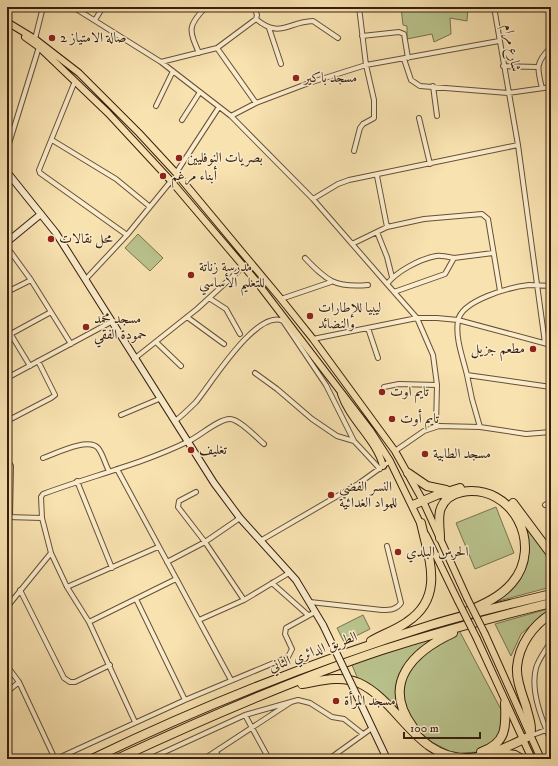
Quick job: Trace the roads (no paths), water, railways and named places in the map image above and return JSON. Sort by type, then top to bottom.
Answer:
[{"type":"highway","points":[[408,473],[427,486],[449,490],[478,487],[494,491],[510,500],[521,512],[551,554]]},
{"type":"highway","points":[[413,505],[449,490]]},
{"type":"highway","points":[[432,625],[480,606],[502,593],[513,582],[520,570],[523,558],[523,534],[514,511],[503,501],[485,493],[466,491],[457,493],[445,502],[440,510],[440,538]]},
{"type":"highway","points":[[358,649],[407,622],[426,602],[431,585],[432,573],[421,523]]},
{"type":"highway","name":"الطريق الدائري الثاني","points":[[92,759],[146,733],[232,696],[358,649],[432,625],[551,594]]},
{"type":"highway","name":"الطريق الدائري الثاني","points":[[117,759],[282,688],[382,650],[551,603]]},
{"type":"highway","points":[[282,688],[334,679],[354,682],[376,694],[416,736],[437,750],[448,755],[469,758],[496,752],[527,738],[531,726],[519,683],[517,668],[520,652],[526,639],[536,625],[551,614]]},
{"type":"highway","points":[[475,623],[424,649],[410,663],[402,683],[401,699],[403,709],[415,730],[428,740],[450,751],[469,753],[490,748],[501,738],[505,725],[505,703]]},
{"type":"highway","points":[[496,752],[515,755],[522,759]]},
{"type":"main road","points":[[7,23],[35,39],[79,73],[176,173],[313,339],[395,451],[423,501],[485,634],[527,738],[532,759]]},
{"type":"main road","points":[[7,23],[39,47],[76,81],[171,181],[244,266],[339,389],[390,461],[413,505],[477,638],[505,703],[541,759]]},
{"type":"main road","points":[[108,113],[114,108]]},
{"type":"main road","points":[[256,281],[262,276]]},
{"type":"main road","points":[[339,389],[344,402],[381,456],[382,467]]},
{"type":"street","points":[[35,39],[43,7]]},
{"type":"street","points":[[73,7],[161,62],[231,116],[312,199],[417,318],[433,355],[436,385],[436,426]]},
{"type":"street","points":[[95,20],[104,7]]},
{"type":"street","points":[[199,53],[190,31],[206,7]]},
{"type":"street","points":[[161,62],[218,48],[256,19],[257,15],[254,7]]},
{"type":"street","points":[[354,151],[360,128],[363,124],[374,118],[374,100],[366,65],[359,7]]},
{"type":"street","name":"شارع مرام","points":[[494,7],[518,145],[545,343]]},
{"type":"street","points":[[256,19],[269,28],[284,29],[304,21],[313,21],[338,38]]},
{"type":"street","points":[[269,28],[281,64]]},
{"type":"street","points":[[362,36],[399,32],[404,34],[406,58],[411,80],[420,86],[508,93],[551,87]]},
{"type":"street","points":[[231,116],[256,103],[309,83],[366,65],[499,41]]},
{"type":"street","points":[[7,150],[39,47]]},
{"type":"street","points":[[542,88],[537,67],[539,62],[551,47]]},
{"type":"street","points":[[218,48],[256,103]]},
{"type":"street","points":[[504,66],[537,67]]},
{"type":"street","points":[[156,106],[173,71]]},
{"type":"street","points":[[76,81],[40,166],[40,173],[127,235]]},
{"type":"street","points":[[433,86],[437,116]]},
{"type":"street","points":[[182,120],[200,92]]},
{"type":"street","points":[[176,173],[219,107]]},
{"type":"street","points":[[418,118],[430,164]]},
{"type":"street","points":[[52,140],[116,179],[149,206]]},
{"type":"street","points":[[312,199],[338,184],[518,145]]},
{"type":"street","points":[[7,172],[41,214],[85,280],[159,399],[240,518],[289,573],[310,602],[323,624],[387,759]]},
{"type":"street","points":[[377,176],[387,227]]},
{"type":"street","points":[[85,280],[127,235],[149,206],[171,181]]},
{"type":"street","points":[[7,242],[41,214]]},
{"type":"street","points":[[352,244],[387,227],[424,219],[482,214],[488,219],[500,291]]},
{"type":"street","points":[[377,232],[387,257],[392,277]]},
{"type":"street","points":[[7,247],[31,280],[71,344]]},
{"type":"street","points":[[387,284],[392,277],[410,267],[436,256],[454,258],[493,253]]},
{"type":"street","points":[[305,258],[324,278],[331,282],[344,286],[368,285]]},
{"type":"street","points":[[394,292],[445,274],[454,258]]},
{"type":"street","points":[[134,359],[187,317],[244,266]]},
{"type":"street","points":[[7,292],[31,280]]},
{"type":"street","points":[[281,299],[331,282]]},
{"type":"street","points":[[480,427],[460,346],[458,320],[465,308],[500,291],[538,285],[551,286]]},
{"type":"street","points":[[209,298],[226,309],[240,334]]},
{"type":"street","points":[[9,335],[51,312]]},
{"type":"street","points":[[187,317],[224,344]]},
{"type":"street","points":[[313,339],[417,318],[458,320],[551,345]]},
{"type":"street","points":[[175,421],[195,403],[248,336],[263,323],[276,319],[283,321],[326,385],[354,441],[382,467]]},
{"type":"street","points":[[7,378],[111,322]]},
{"type":"street","points":[[7,328],[9,335],[30,366]]},
{"type":"street","points":[[368,328],[378,358]]},
{"type":"street","points":[[156,342],[181,366]]},
{"type":"street","points":[[7,421],[54,395],[38,361]]},
{"type":"street","points":[[255,373],[277,389],[312,419],[337,436],[354,441]]},
{"type":"street","points":[[467,375],[551,387]]},
{"type":"street","points":[[384,387],[399,384],[436,385]]},
{"type":"street","points":[[121,415],[159,399]]},
{"type":"street","points":[[135,722],[89,622],[67,587],[51,553],[42,518],[40,501],[41,496],[188,442],[223,420],[228,419],[237,421],[264,444]]},
{"type":"street","points":[[395,451],[424,431],[436,426],[447,425],[480,427],[526,434],[551,432]]},
{"type":"street","points":[[43,458],[79,445],[91,444],[98,448],[108,471]]},
{"type":"street","points":[[7,460],[11,466],[8,517],[42,518]]},
{"type":"street","points":[[260,541],[390,461]]},
{"type":"street","points":[[117,469],[231,680]]},
{"type":"street","points":[[77,482],[112,568]]},
{"type":"street","points":[[196,492],[179,501],[178,507],[205,542],[244,600]]},
{"type":"street","points":[[545,505],[551,501]]},
{"type":"street","points":[[167,562],[205,542],[240,518]]},
{"type":"street","points":[[310,602],[382,610],[391,610],[398,607],[401,603],[387,546]]},
{"type":"street","points":[[67,587],[158,547]]},
{"type":"street","points":[[7,607],[51,553]]},
{"type":"street","points":[[199,620],[244,600],[289,573]]},
{"type":"street","points":[[89,622],[176,580]]},
{"type":"street","points":[[272,583],[308,615]]},
{"type":"street","points":[[20,590],[64,678],[70,682],[75,682],[110,665]]},
{"type":"street","points":[[136,599],[185,700]]},
{"type":"street","points":[[7,666],[19,682],[55,759],[185,700],[288,657],[292,649],[285,634],[286,628],[315,612]]},
{"type":"street","points":[[551,641],[541,657],[536,669],[535,680],[540,713],[551,741]]},
{"type":"street","points":[[7,692],[19,682]]},
{"type":"street","points":[[149,759],[245,715],[292,701],[303,700],[332,717],[344,719],[363,734]]},
{"type":"street","points":[[204,759],[292,701]]},
{"type":"street","points":[[245,715],[269,759]]},
{"type":"street","points":[[329,759],[372,728]]},
{"type":"street","points":[[527,738],[546,730]]},
{"type":"street","points":[[216,752],[220,759]]},
{"type":"place","name":"صالة الامتياز 2","points":[[52,38]]},
{"type":"place","name":"مسجد باكير","points":[[296,78]]},
{"type":"place","name":"بصريات النوفليين","points":[[179,158]]},
{"type":"place","name":"أبناء مرغم","points":[[163,176]]},
{"type":"place","name":"محل نقالات","points":[[51,239]]},
{"type":"place","name":"مدرسة زناتة للتعليم الأساسي","points":[[191,275]]},
{"type":"place","name":"ليبيا للإطارات والنضائد","points":[[310,316]]},
{"type":"place","name":"مسجد محمد حمودة الفقي","points":[[86,327]]},
{"type":"place","name":"مطعم جزيل","points":[[533,349]]},
{"type":"place","name":"تايم اوت","points":[[382,392]]},
{"type":"place","name":"تايم أوت","points":[[392,419]]},
{"type":"place","name":"تغليف","points":[[191,450]]},
{"type":"place","name":"مسجد الطابية","points":[[425,454]]},
{"type":"place","name":"النسر الفضي للمواد الغدائية","points":[[331,495]]},
{"type":"place","name":"الحرس البلدي","points":[[398,552]]},
{"type":"place","name":"مسجد المرأة","points":[[336,701]]}]
